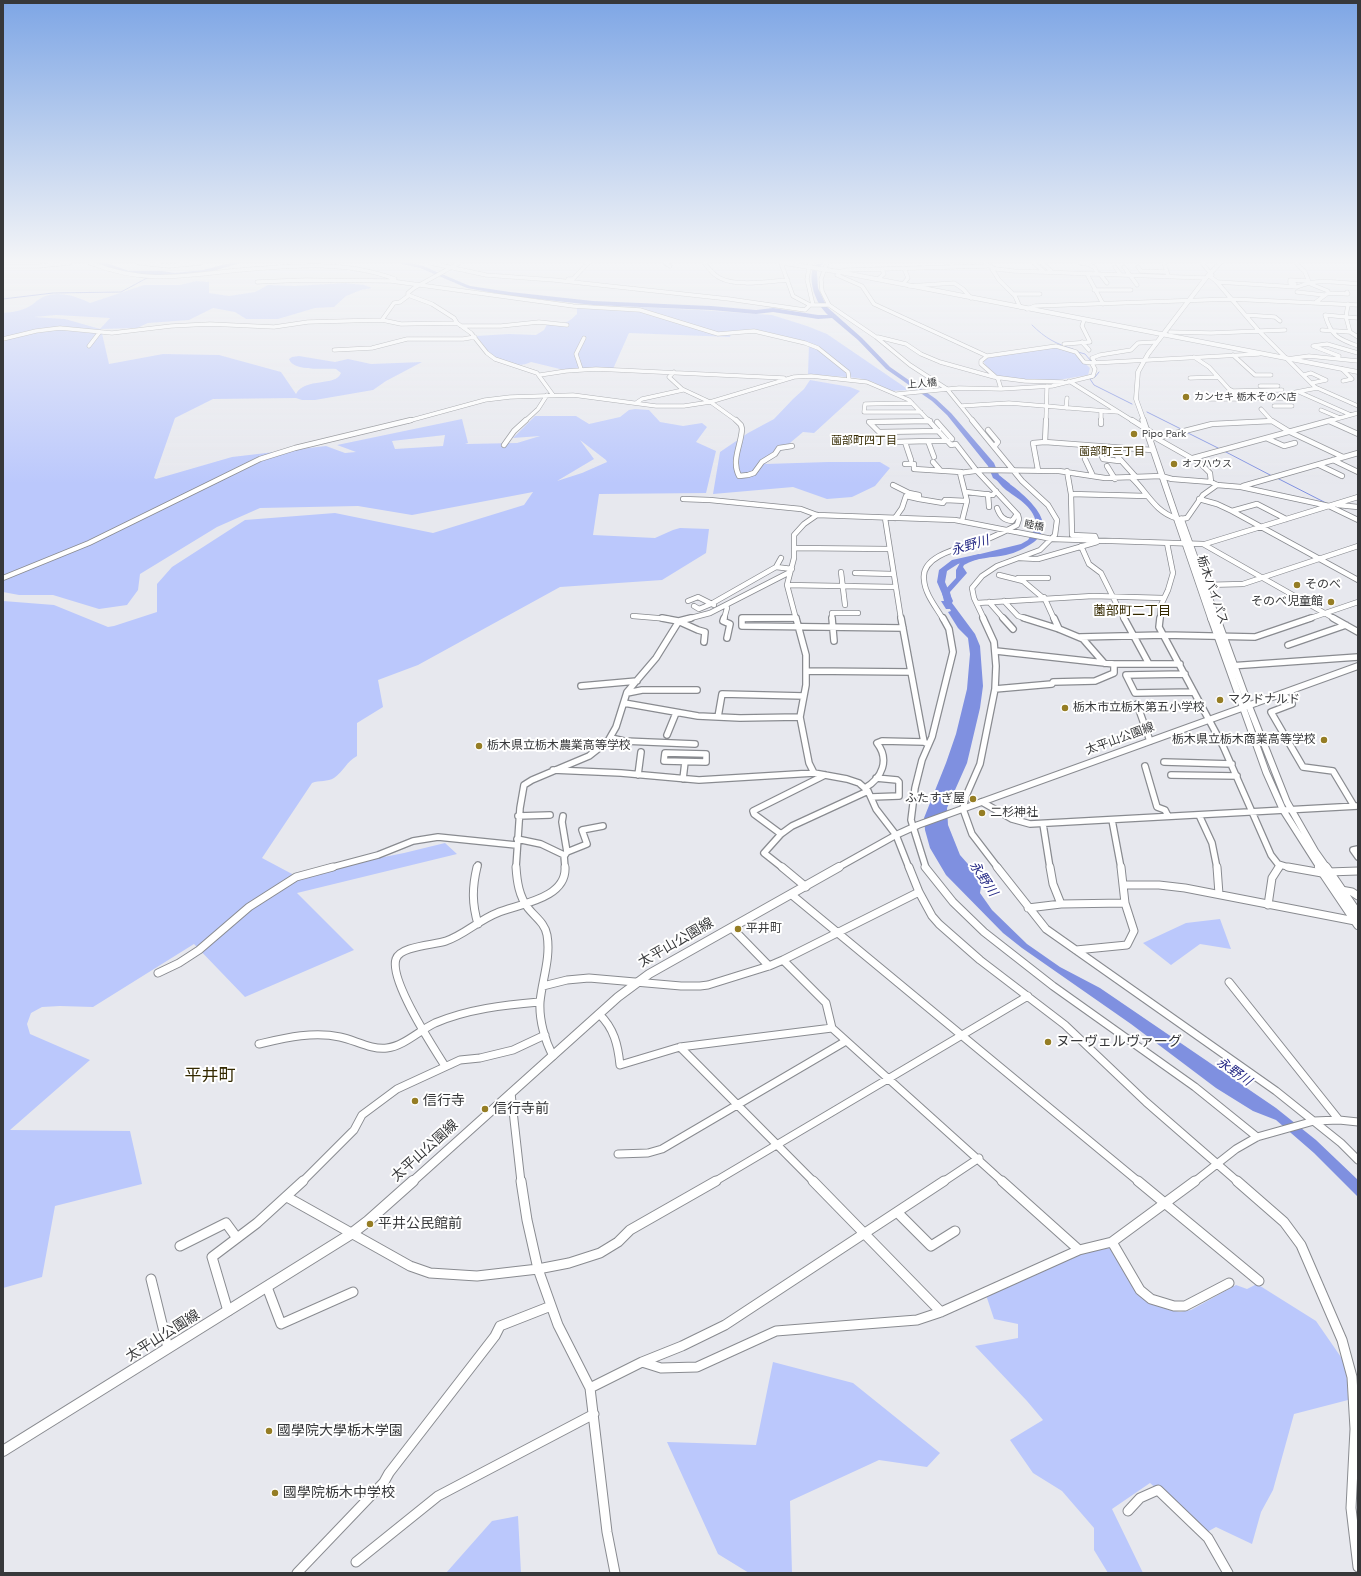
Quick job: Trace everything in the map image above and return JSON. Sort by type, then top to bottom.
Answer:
[{"type":"main road","name":"栃木バイパス","points":[[1162,337],[1155,342],[1147,359],[1140,391],[1142,406],[1164,477],[1245,707],[1287,810],[1300,839],[1325,872],[1357,920]]},
{"type":"main road","name":"栃木バイパス","points":[[1147,359],[1164,337]]},
{"type":"main road","points":[[1178,337],[1259,354],[1358,372]]},
{"type":"main road","name":"栃木バイパス","points":[[1150,433],[1152,450],[1164,477]]},
{"type":"main road","name":"栃木バイパス","points":[[1187,543],[1205,586],[1220,637]]},
{"type":"main road","name":"太平山公園線","points":[[3,1451],[351,1234],[368,1221],[599,1014],[638,981],[896,835],[916,826],[1358,666]]},
{"type":"main road","name":"栃木バイパス","points":[[1325,872],[1341,890],[1357,920]]},
{"type":"street","points":[[3,339],[14,337]]},
{"type":"street","points":[[89,346],[96,337]]},
{"type":"street","points":[[334,350],[372,348],[407,339],[463,339],[475,337],[487,353],[495,359],[540,375],[553,395]]},
{"type":"street","points":[[780,337],[816,347],[848,372],[850,379]]},
{"type":"street","points":[[876,337],[906,344],[921,354],[940,362],[996,377],[1025,381],[1064,382],[1093,376],[1095,369],[1092,364],[1094,362],[1092,358],[1100,355],[1130,350],[1138,343],[1155,342]]},
{"type":"street","points":[[876,337],[910,365],[945,390],[961,406],[1011,469],[1022,481],[1039,495],[1054,513],[1057,520],[1057,526],[1050,538],[1040,550],[1018,557],[991,570],[976,582],[972,591],[992,637],[996,651],[995,690],[980,764],[961,810],[972,834],[1028,908],[1046,929],[1243,1067],[1312,1121],[1358,1160]]},
{"type":"street","points":[[945,337],[987,356]]},
{"type":"street","points":[[1064,344],[1090,342],[1087,337]]},
{"type":"street","points":[[1265,337],[1317,388],[1358,406]]},
{"type":"street","points":[[1336,337],[1358,346]]},
{"type":"street","points":[[581,369],[576,359],[576,354],[584,338]]},
{"type":"street","points":[[1082,342],[1089,350]]},
{"type":"street","points":[[1348,359],[1313,346],[1327,344],[1358,353]]},
{"type":"street","points":[[1001,389],[996,377],[981,364],[981,361],[987,356],[1056,346],[1076,352],[1084,362],[1259,354]]},
{"type":"street","points":[[1233,355],[1255,375],[1271,375]]},
{"type":"street","points":[[1287,359],[1309,356],[1358,361]]},
{"type":"street","points":[[1194,357],[1209,367],[1229,389],[1282,390]]},
{"type":"street","points":[[1342,381],[1352,379],[1341,366],[1348,359]]},
{"type":"street","points":[[617,364],[631,370]]},
{"type":"street","points":[[540,375],[581,369],[674,372],[785,379]]},
{"type":"street","points":[[674,372],[669,377],[673,383],[693,396],[710,402],[734,419],[743,428],[743,433],[736,452],[736,470],[739,476],[750,475],[757,472],[762,463],[772,458],[779,448],[784,446],[792,446]]},
{"type":"street","points":[[1304,375],[1311,373],[1326,380],[1312,383]]},
{"type":"street","points":[[3,578],[89,543],[238,469],[270,455],[439,414],[485,400],[553,395],[580,396],[675,406],[710,402],[785,379],[804,376],[850,379],[868,382],[896,394],[925,411],[979,470],[1017,514],[1019,519],[1017,525],[1008,530],[941,555],[930,562],[922,573],[923,584],[949,629],[953,652],[938,713],[926,743],[915,788],[911,820],[916,826],[924,866],[953,902],[979,928],[1053,986],[1195,1087],[1259,1136]]},
{"type":"street","points":[[1190,378],[1218,377]]},
{"type":"street","points":[[1069,381],[1150,433],[1193,458],[1207,469],[1210,473],[1211,482]]},
{"type":"street","name":"上人橋","points":[[896,394],[945,390],[1047,386],[1064,382]]},
{"type":"street","points":[[1207,399],[1289,398],[1275,382]]},
{"type":"street","points":[[1045,442],[1047,386]]},
{"type":"street","points":[[1260,386],[1278,386]]},
{"type":"street","points":[[1286,394],[1317,388]]},
{"type":"street","points":[[636,403],[642,399],[683,390]]},
{"type":"street","points":[[1233,390],[1238,399]]},
{"type":"street","points":[[1299,392],[1351,415]]},
{"type":"street","points":[[504,445],[514,430],[537,411],[547,395]]},
{"type":"street","points":[[1066,408],[1067,398]]},
{"type":"street","points":[[1275,399],[1281,406]]},
{"type":"street","points":[[921,412],[864,412],[866,404],[912,403],[921,412],[930,421],[951,445],[956,444]]},
{"type":"street","points":[[961,406],[1009,403],[1118,412]]},
{"type":"street","points":[[1274,406],[1292,406]]},
{"type":"street","points":[[1261,409],[1272,421],[1290,432],[1343,457]]},
{"type":"street","points":[[1321,410],[1340,418]]},
{"type":"street","points":[[1101,411],[1101,424]]},
{"type":"street","points":[[1193,458],[1358,413]]},
{"type":"street","points":[[930,421],[869,422],[878,432],[939,431]]},
{"type":"street","points":[[1150,433],[1212,424],[1272,421]]},
{"type":"street","points":[[1329,421],[1358,434]]},
{"type":"street","points":[[1245,422],[1249,426],[1279,425]]},
{"type":"street","points":[[988,430],[998,442],[994,447]]},
{"type":"street","points":[[1266,438],[1284,446],[1295,443]]},
{"type":"street","points":[[928,441],[934,459],[940,470]]},
{"type":"street","points":[[893,442],[948,441]]},
{"type":"street","points":[[905,442],[911,460]]},
{"type":"street","points":[[1038,470],[1032,445],[1033,443],[1045,442],[1152,450]]},
{"type":"street","points":[[1109,447],[1119,461],[1127,467],[1146,496],[1159,509],[1172,518],[1187,518],[1199,499],[1209,489],[1217,485]]},
{"type":"street","points":[[1241,487],[1358,453]]},
{"type":"street","points":[[1100,454],[1103,458],[1119,461]]},
{"type":"street","points":[[1085,459],[1093,476]]},
{"type":"street","points":[[1334,460],[1358,472]]},
{"type":"street","points":[[905,464],[914,464],[914,469],[961,472],[1011,469],[1067,471],[1115,479],[1134,477],[1164,477],[1211,482],[1217,485],[1241,487],[1332,505],[1358,507]]},
{"type":"street","points":[[1319,465],[1342,476]]},
{"type":"street","points":[[1107,466],[1115,479]]},
{"type":"street","points":[[1067,471],[1071,494],[1072,535],[1095,536],[1097,542]]},
{"type":"street","points":[[961,472],[960,474],[966,492],[967,501],[967,510],[962,521]]},
{"type":"street","points":[[893,485],[909,493],[919,495],[919,499]]},
{"type":"street","points":[[966,492],[995,494],[996,491]]},
{"type":"street","points":[[988,494],[989,507]]},
{"type":"street","points":[[1071,494],[1146,496]]},
{"type":"street","points":[[895,518],[902,508],[906,496],[943,503],[945,500],[967,501]]},
{"type":"street","points":[[1018,557],[1038,559],[1097,542],[1204,544],[1358,497]]},
{"type":"street","name":"睦橋","points":[[682,499],[710,500],[801,509],[817,515],[962,521],[1050,538],[1097,542]]},
{"type":"street","points":[[1199,499],[1217,504],[1232,511],[1358,580]]},
{"type":"street","points":[[1232,511],[1257,504],[1286,519]]},
{"type":"street","points":[[1332,505],[1358,520]]},
{"type":"street","points":[[998,508],[1001,519],[1003,520],[1012,521],[1017,514]]},
{"type":"street","points":[[814,773],[808,757],[800,717],[807,671],[806,655],[787,585],[794,558],[794,538],[797,530],[817,515]]},
{"type":"street","points":[[885,518],[893,574],[926,743]]},
{"type":"street","points":[[1167,543],[1173,572],[1168,590],[1163,598],[1159,627],[1210,720],[1232,764],[1271,855],[1280,865],[1325,872],[1358,871]]},
{"type":"street","points":[[1204,544],[1358,632]]},
{"type":"street","points":[[1081,546],[1089,564],[1101,573],[1110,595],[1149,664]]},
{"type":"street","points":[[1205,586],[1242,584],[1358,546]]},
{"type":"street","points":[[794,548],[889,549]]},
{"type":"street","points":[[694,606],[699,609],[711,604],[776,567],[781,558]]},
{"type":"street","points":[[776,567],[791,570]]},
{"type":"street","points":[[553,1056],[547,1046],[539,1002],[548,960],[547,933],[540,920],[526,905],[520,888],[515,864],[518,816],[524,785],[599,749],[611,738],[627,693],[656,658],[679,621],[700,616],[723,607],[791,570]]},
{"type":"street","points":[[841,572],[845,606]]},
{"type":"street","points":[[855,573],[893,574]]},
{"type":"street","points":[[999,575],[1018,578],[1048,578]]},
{"type":"street","points":[[1018,578],[1043,597],[1059,629]]},
{"type":"street","points":[[787,585],[896,587]]},
{"type":"street","points":[[977,603],[1043,597],[1110,595],[1163,598]]},
{"type":"street","points":[[688,601],[698,597],[711,604],[727,608],[723,621],[730,624],[727,638]]},
{"type":"street","points":[[1004,601],[1018,616],[1080,637],[1104,663]]},
{"type":"street","points":[[989,602],[1013,629]]},
{"type":"street","points":[[1080,637],[1164,635],[1254,638],[1358,602]]},
{"type":"street","points":[[834,641],[832,613],[858,613]]},
{"type":"street","points":[[633,616],[679,621],[698,631],[705,632],[704,642]]},
{"type":"street","points":[[796,618],[742,618],[742,626],[903,628]]},
{"type":"street","points":[[1288,645],[1346,625]]},
{"type":"street","points":[[996,651],[1114,664],[1180,664]]},
{"type":"street","points":[[1231,666],[1358,657]]},
{"type":"street","points":[[995,690],[1052,684],[1054,682],[1095,681],[1114,673],[1114,664]]},
{"type":"street","points":[[807,671],[911,672]]},
{"type":"street","points":[[1185,674],[1126,675],[1135,693],[1194,692]]},
{"type":"street","points":[[581,686],[637,681]]},
{"type":"street","points":[[627,693],[642,690],[696,690]]},
{"type":"street","points":[[718,717],[722,694],[804,696]]},
{"type":"street","points":[[982,802],[1019,822],[1030,824],[1356,806],[1333,771],[1309,769],[1304,767],[1271,712],[1292,704],[1290,700],[1282,694]]},
{"type":"street","points":[[624,703],[676,713],[718,717],[800,717]]},
{"type":"street","points":[[1137,704],[1150,741]]},
{"type":"street","points":[[667,735],[676,713]]},
{"type":"street","points":[[611,738],[624,742],[695,744]]},
{"type":"street","points":[[806,886],[764,853],[781,834],[804,820],[866,790],[876,778],[885,761],[883,750],[877,743],[926,743]]},
{"type":"street","points":[[638,775],[641,752]]},
{"type":"street","points":[[665,752],[706,754],[706,762],[685,762],[664,761],[665,752]]},
{"type":"street","points":[[683,779],[685,762]]},
{"type":"street","points":[[1164,762],[1232,764]]},
{"type":"street","points":[[1145,766],[1157,807],[1165,810],[1168,816]]},
{"type":"street","points":[[553,770],[699,780],[814,773],[825,774],[859,783],[866,790],[876,809],[896,835],[919,892],[927,908],[939,924],[980,960],[1065,1025],[1146,1102],[1284,1222],[1301,1245],[1342,1340],[1352,1377],[1355,1429],[1351,1508],[1358,1567]]},
{"type":"street","points":[[781,834],[754,814],[753,811],[825,774]]},
{"type":"street","points":[[1171,775],[1237,776]]},
{"type":"street","points":[[871,798],[899,796],[899,782],[897,780],[876,778]]},
{"type":"street","points":[[518,816],[550,815]]},
{"type":"street","points":[[1199,815],[1206,825],[1213,843],[1217,865],[1219,894]]},
{"type":"street","points":[[445,1066],[422,1029],[403,991],[396,968],[396,959],[400,954],[413,948],[447,941],[497,913],[526,905],[558,887],[565,871],[566,854],[562,822],[563,816]]},
{"type":"street","points":[[1076,950],[1127,945],[1134,931],[1125,903],[1120,855],[1112,820]]},
{"type":"street","points":[[1043,824],[1053,884],[1061,904]]},
{"type":"street","points":[[158,973],[179,963],[199,950],[249,907],[296,877],[378,855],[413,842],[438,836],[516,842],[532,841],[566,854],[587,844],[582,830],[603,826]]},
{"type":"street","points":[[1358,850],[1353,850],[1358,857]]},
{"type":"street","points":[[478,865],[472,887],[472,905],[478,924]]},
{"type":"street","points":[[1268,905],[1272,878],[1280,865]]},
{"type":"street","points":[[1123,885],[1159,885],[1185,888],[1268,905],[1357,920]]},
{"type":"street","points":[[1341,890],[1352,892],[1358,896]]},
{"type":"street","points":[[543,986],[567,980],[589,978],[638,981],[681,986],[708,985],[769,966],[783,960],[919,892]]},
{"type":"street","points":[[792,895],[1259,1281]]},
{"type":"street","points":[[1028,908],[1061,904],[1125,903]]},
{"type":"street","points":[[732,928],[769,966]]},
{"type":"street","points":[[783,960],[826,1003],[832,1028],[888,1080],[979,1158],[1079,1250]]},
{"type":"street","points":[[1229,982],[1339,1120]]},
{"type":"street","points":[[287,1197],[410,1266],[430,1273],[477,1276],[538,1269],[569,1263],[600,1253],[618,1242],[630,1230],[777,1146],[1028,996]]},
{"type":"street","points":[[259,1044],[290,1036],[307,1035],[335,1036],[370,1046],[388,1048],[397,1045],[422,1029],[464,1013],[515,1003],[539,1002]]},
{"type":"street","points":[[599,1014],[609,1022],[618,1045],[620,1065],[680,1047],[832,1028]]},
{"type":"street","points":[[228,1311],[212,1257],[257,1223],[287,1197],[354,1130],[362,1115],[397,1089],[445,1066],[460,1060],[480,1058],[513,1050],[545,1035]]},
{"type":"street","points":[[618,1154],[648,1153],[662,1149],[736,1104],[846,1041]]},
{"type":"street","points":[[680,1047],[777,1146],[866,1233],[941,1312]]},
{"type":"street","points":[[511,1093],[519,1168],[527,1220],[538,1269],[568,1347],[590,1388],[607,1532],[615,1573]]},
{"type":"street","points":[[642,1362],[651,1367],[697,1367],[776,1331],[916,1320],[941,1312],[1079,1250],[1112,1242],[1236,1149],[1259,1136],[1312,1121],[1339,1120],[1358,1122]]},
{"type":"street","points":[[590,1388],[642,1362],[682,1346],[725,1325],[979,1158]]},
{"type":"street","points":[[897,1212],[931,1246],[954,1231]]},
{"type":"street","points":[[180,1246],[226,1223],[237,1238]]},
{"type":"street","points":[[1112,1242],[1140,1290],[1151,1299],[1174,1306],[1185,1306],[1229,1283]]},
{"type":"street","points":[[151,1279],[168,1348]]},
{"type":"street","points":[[267,1287],[281,1324],[354,1292]]},
{"type":"street","points":[[297,1573],[384,1482],[389,1473],[495,1336],[500,1326],[551,1306]]},
{"type":"street","points":[[356,1562],[438,1496],[594,1414]]},
{"type":"street","points":[[1128,1512],[1132,1503],[1140,1497],[1158,1490],[1208,1538],[1228,1573]]},
{"type":"shaded area","points":[[3,337],[103,337],[109,364],[163,354],[219,355],[281,372],[296,394],[300,389],[306,386],[333,380],[341,373],[336,369],[303,368],[296,366],[289,359],[292,357],[299,356],[335,362],[348,359],[371,364],[422,362],[386,381],[373,390],[315,400],[302,400],[296,398],[213,399],[175,418],[154,478],[156,479],[232,457],[326,446],[345,453],[356,452],[337,445],[462,419],[468,443],[465,444],[517,443],[540,436],[513,438],[535,416],[576,416],[589,424],[620,417],[629,410],[635,409],[649,410],[660,422],[683,426],[702,423],[707,427],[696,442],[716,451],[706,493],[599,494],[593,535],[655,538],[680,528],[709,529],[706,553],[662,580],[560,587],[418,665],[378,680],[383,707],[357,723],[357,756],[350,761],[334,778],[312,783],[262,858],[294,875],[404,853],[445,843],[457,854],[297,893],[354,950],[245,997],[194,944],[93,1007],[42,1007],[31,1013],[27,1024],[30,1034],[90,1060],[10,1130],[130,1131],[142,1184],[55,1206],[42,1277],[3,1288],[3,601],[54,605],[108,627],[114,626],[157,612],[157,584],[172,567],[245,520],[335,513],[433,533],[524,505],[533,492],[412,515],[358,506],[260,508],[217,527],[140,574],[138,590],[127,605],[99,609],[53,595],[19,595],[3,592]],"holes":[[[445,435],[443,446],[395,449],[392,441]],[[580,440],[607,462],[582,473],[557,481],[594,459]]]},
{"type":"shaded area","points":[[476,337],[627,337],[613,369],[564,370],[531,362],[517,365],[503,362],[495,358]]},
{"type":"shaded area","points":[[775,337],[831,337],[909,390],[891,391],[873,382],[858,378],[808,374],[809,344]]},
{"type":"shaded area","points":[[1056,347],[1074,353],[1090,368],[1088,375],[1046,382],[1002,379],[988,369],[983,361],[989,357]]},
{"type":"shaded area","points":[[810,380],[850,387],[860,391],[814,433],[803,432],[765,464],[880,462],[890,468],[875,486],[852,497],[827,499],[793,487],[713,494],[720,452],[748,433],[774,419],[804,389]]},
{"type":"shaded area","points":[[998,475],[1025,496],[1040,515],[1043,524],[1041,533],[1034,542],[1017,552],[979,559],[964,565],[963,567],[967,573],[950,592],[952,603],[975,634],[980,646],[983,686],[980,708],[967,763],[947,808],[948,825],[960,855],[982,880],[980,893],[992,910],[1027,944],[1060,967],[1100,988],[1276,1108],[1316,1140],[1358,1180],[1358,1197],[1314,1153],[1276,1120],[1253,1111],[1216,1088],[1131,1024],[1022,948],[1003,933],[946,875],[930,848],[925,830],[924,818],[956,734],[967,689],[970,654],[968,638],[958,628],[948,612],[951,611],[950,609],[946,609],[941,601],[944,601],[942,593],[956,578],[956,570],[961,561],[972,556],[1021,544],[1028,540],[1037,526],[1030,509],[1004,488],[993,476]]},
{"type":"shaded area","points":[[1220,919],[1231,949],[1200,944],[1171,965],[1143,943],[1186,923]]},
{"type":"shaded area","points":[[1110,1248],[1141,1297],[1169,1310],[1180,1312],[1191,1310],[1236,1285],[1247,1289],[1257,1284],[1316,1321],[1343,1360],[1347,1380],[1348,1400],[1294,1414],[1273,1490],[1261,1512],[1252,1544],[1216,1527],[1207,1532],[1150,1483],[1112,1509],[1143,1573],[1108,1573],[1094,1550],[1094,1528],[1062,1491],[1033,1473],[1010,1440],[1043,1420],[975,1346],[1018,1338],[1018,1324],[994,1319],[986,1295],[1083,1253]]},
{"type":"shaded area","points":[[773,1362],[853,1383],[940,1453],[927,1467],[879,1460],[790,1501],[792,1573],[749,1573],[718,1554],[667,1442],[756,1445]]},
{"type":"shaded area","points":[[518,1516],[521,1573],[446,1573],[492,1521]]},
{"type":"waterway","name":"永野川","points":[[857,337],[888,368],[934,400],[949,414],[991,465],[996,476],[1006,484]]},
{"type":"waterway","points":[[1046,337],[1061,345],[1073,349]]},
{"type":"waterway","points":[[1078,352],[1085,354],[1091,361]]},
{"type":"waterway","points":[[1099,372],[1095,377],[1090,379],[1094,385],[1132,404]]},
{"type":"waterway","points":[[1147,412],[1183,430]]},
{"type":"waterway","points":[[1186,432],[1220,449]]},
{"type":"waterway","points":[[1224,451],[1272,476]]},
{"type":"waterway","points":[[1277,478],[1326,503]]},
{"type":"waterway","name":"永野川","points":[[949,601],[941,582],[943,570],[955,562],[979,556]]},
{"type":"place","name":"カンセキ 栃木そのべ店","points":[[1186,397]]},
{"type":"place","name":"Pipo Park","points":[[1134,434]]},
{"type":"place","name":"オフハウス","points":[[1174,464]]},
{"type":"place","name":"そのべ","points":[[1297,585]]},
{"type":"place","name":"そのべ児童館","points":[[1331,602]]},
{"type":"place","name":"マクドナルド","points":[[1220,700]]},
{"type":"place","name":"栃木市立栃木第五小学校","points":[[1065,708]]},
{"type":"place","name":"栃木県立栃木商業高等学校","points":[[1324,740]]},
{"type":"place","name":"栃木県立栃木農業高等学校","points":[[479,746]]},
{"type":"place","name":"ふたすぎ屋","points":[[973,799]]},
{"type":"place","name":"二杉神社","points":[[982,813]]},
{"type":"place","name":"平井町","points":[[738,929]]},
{"type":"place","name":"ヌーヴェルヴァーグ","points":[[1048,1042]]},
{"type":"place","name":"信行寺","points":[[415,1101]]},
{"type":"place","name":"信行寺前","points":[[485,1109]]},
{"type":"place","name":"平井公民館前","points":[[370,1224]]},
{"type":"place","name":"國學院大學栃木学園","points":[[269,1431]]},
{"type":"place","name":"國學院栃木中学校","points":[[275,1493]]},
{"type":"district","name":"薗部町四丁目","points":[[864,441]]},
{"type":"district","name":"薗部町三丁目","points":[[1112,452]]},
{"type":"district","name":"薗部町二丁目","points":[[1132,611]]},
{"type":"district","name":"平井町","points":[[210,1076]]}]
